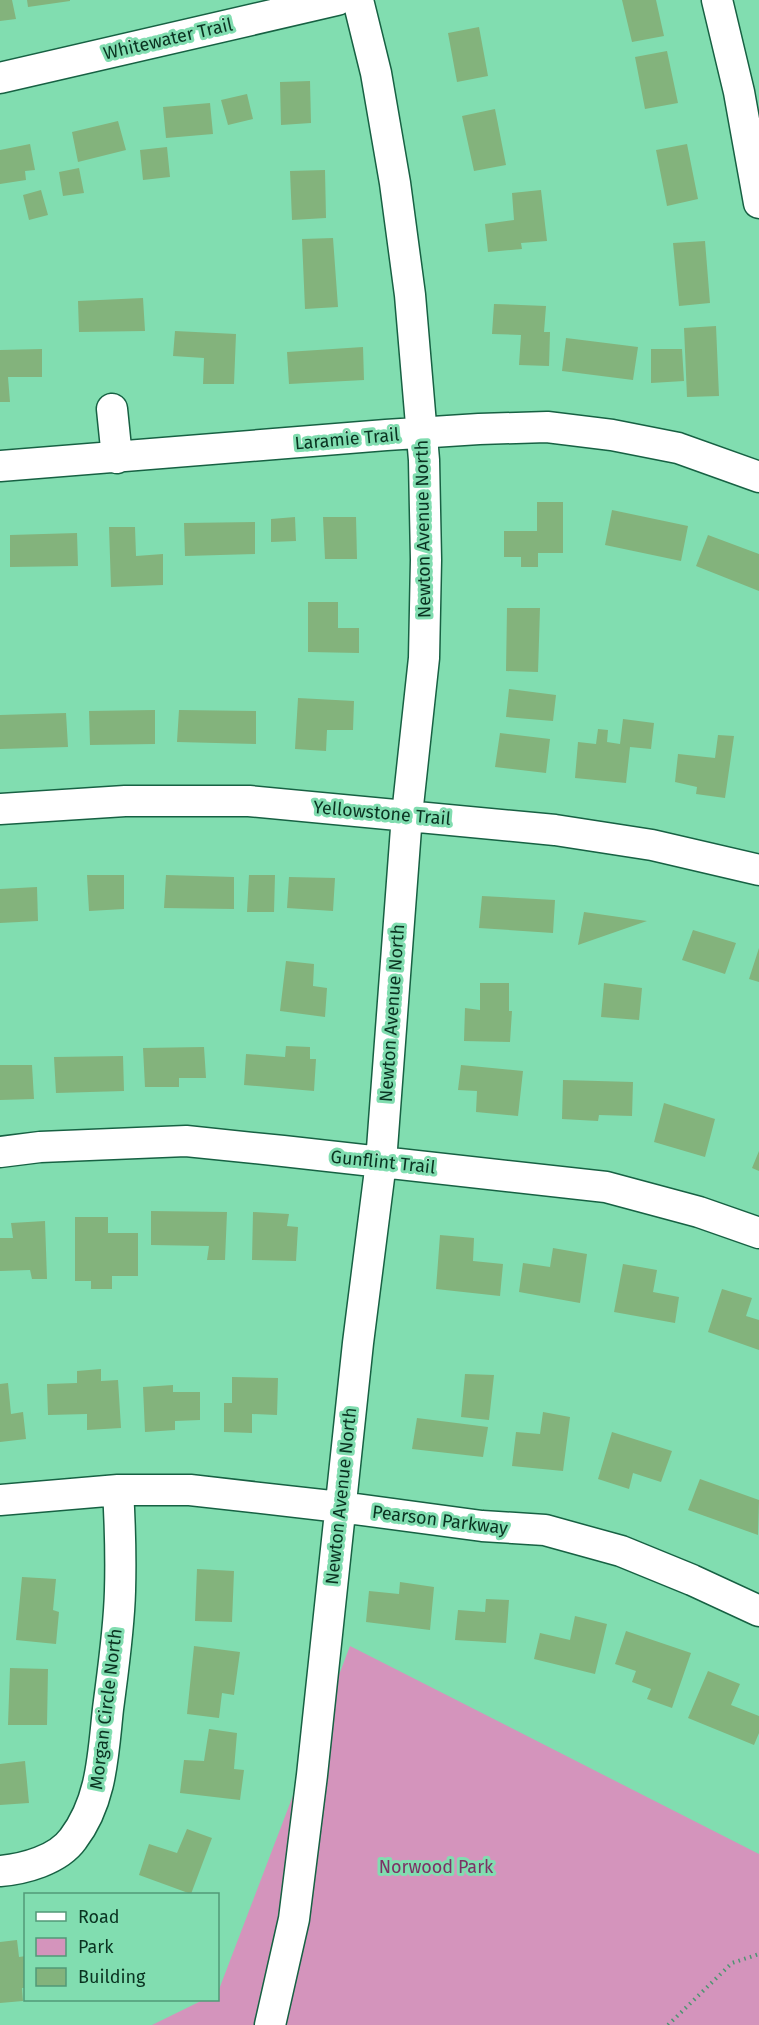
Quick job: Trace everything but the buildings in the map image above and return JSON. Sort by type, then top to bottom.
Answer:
[{"type":"street","name":"Whitewater Trail","points":[[0,78],[337,0]]},
{"type":"street","name":"Newton Avenue North","points":[[270,2025],[294,1919],[312,1775],[358,1343],[381,1162],[407,815],[424,658],[426,560],[422,433],[410,295],[395,183],[376,73],[358,0]]},
{"type":"street","points":[[717,0],[739,92],[759,203]]},
{"type":"street","points":[[112,409],[117,458]]},
{"type":"street","name":"Laramie Trail","points":[[0,466],[422,433],[547,428],[612,435],[678,448],[759,477]]},
{"type":"street","name":"Yellowstone Trail","points":[[0,809],[125,801],[249,801],[555,830],[652,845],[759,870]]},
{"type":"street","name":"Gunflint Trail","points":[[0,1152],[40,1147],[186,1141],[606,1187],[699,1212],[759,1233]]},
{"type":"street","name":"Pearson Parkway","points":[[0,1500],[118,1490],[190,1490],[340,1507],[482,1527],[545,1530],[621,1551],[759,1611]]},
{"type":"street","name":"Morgan Circle North","points":[[0,1871],[44,1861],[72,1842],[89,1816],[99,1785],[116,1646],[120,1591],[118,1490]]},
{"type":"path","points":[[668,2025],[732,1963],[759,1954]]},
{"type":"green space","name":"Norwood Park","points":[[350,1646],[759,1854],[759,2025],[152,2025],[201,2001],[219,2001],[219,1989]]}]
